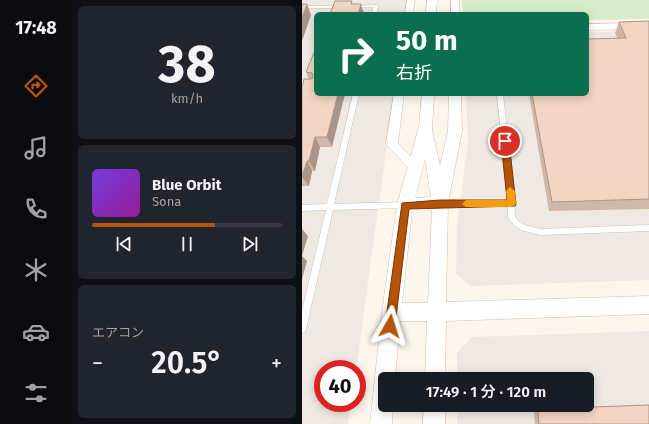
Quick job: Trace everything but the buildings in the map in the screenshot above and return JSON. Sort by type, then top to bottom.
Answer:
[{"type":"street","points":[[409,12],[411,0]]},
{"type":"street","points":[[431,12],[432,0]]},
{"type":"street","points":[[455,0],[455,12]]},
{"type":"street","points":[[589,27],[649,26]]},
{"type":"street","points":[[399,96],[392,144],[415,168]]},
{"type":"street","points":[[386,372],[391,312],[405,206],[426,127],[428,96]]},
{"type":"street","points":[[435,372],[440,203],[455,131],[455,96]]},
{"type":"street","points":[[426,127],[440,203]]},
{"type":"street","points":[[405,206],[440,203]]},
{"type":"street","points":[[391,312],[438,312],[649,305]]},
{"type":"street","points":[[381,424],[382,412]]},
{"type":"street","points":[[434,412],[434,424]]},
{"type":"lane","points":[[302,7],[376,6],[374,12]]},
{"type":"lane","points":[[302,329],[356,96]]},
{"type":"lane","points":[[500,96],[512,204],[512,218],[518,224],[530,230],[540,232],[649,228]]},
{"type":"lane","points":[[440,203],[512,204]]},
{"type":"lane","points":[[302,208],[405,206]]},
{"type":"shaded area","points":[[302,0],[407,0],[405,12],[314,12],[314,96],[394,96],[357,360],[314,360],[314,412],[350,412],[348,424],[302,424]]},
{"type":"shaded area","points":[[649,31],[649,280],[471,286],[456,274],[457,228],[468,142],[466,96],[589,96],[589,32]]},
{"type":"shaded area","points":[[649,331],[649,424],[457,424],[457,412],[594,412],[594,372],[457,372],[457,353],[472,337]]},
{"type":"green space","points":[[462,0],[649,0],[649,19],[589,20],[589,12],[463,12]]},
{"type":"slow traffic","points":[[466,204],[512,204],[510,191]]},
{"type":"route","points":[[390,326],[405,206],[440,203],[512,204],[505,141]]}]
